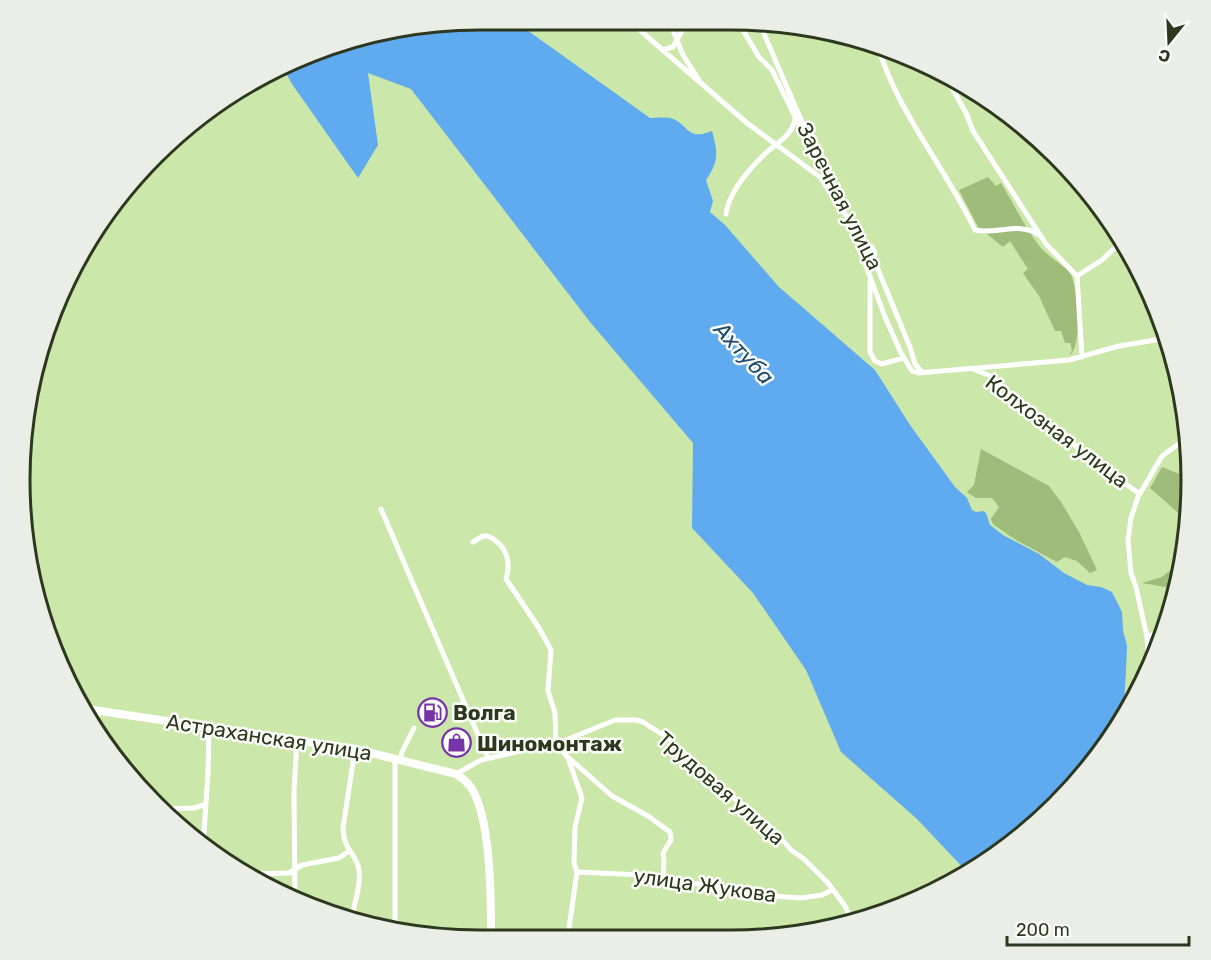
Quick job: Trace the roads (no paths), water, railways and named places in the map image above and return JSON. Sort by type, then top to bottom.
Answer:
[{"type":"main road","name":"Астраханская улица","points":[[93,710],[355,749],[456,774]]},
{"type":"main road","points":[[456,774],[469,784],[481,814],[489,873],[491,930]]},
{"type":"street","points":[[639,30],[702,86],[820,177],[849,220]]},
{"type":"street","points":[[674,30],[683,55],[702,86]]},
{"type":"street","points":[[661,50],[673,47],[683,30]]},
{"type":"street","points":[[743,30],[759,57],[772,70],[795,119],[823,167]]},
{"type":"street","name":"Заречная улица","points":[[763,31],[823,167],[859,239],[874,263],[906,336],[911,356],[921,371]]},
{"type":"street","points":[[881,56],[893,88],[975,230],[992,232],[1021,228],[1033,231],[1041,237]]},
{"type":"street","points":[[952,88],[973,131],[1041,237],[1077,276],[1082,357]]},
{"type":"street","points":[[726,214],[727,206],[745,175],[790,133],[795,119]]},
{"type":"street","points":[[859,239],[885,317],[903,358],[912,371],[921,371]]},
{"type":"street","points":[[1077,276],[1102,260],[1116,247]]},
{"type":"street","points":[[874,263],[870,276],[870,352],[875,361],[882,364],[903,358]]},
{"type":"street","name":"Колхозная улица","points":[[921,371],[974,369],[1069,360],[1119,346],[1158,340]]},
{"type":"street","name":"Колхозная улица","points":[[974,369],[993,377],[1024,410],[1064,433],[1083,454],[1140,494]]},
{"type":"street","name":"Колхозная улица","points":[[1148,650],[1147,637],[1128,553],[1131,518],[1140,494],[1162,456],[1179,443]]},
{"type":"street","points":[[381,509],[488,758]]},
{"type":"street","points":[[473,542],[488,536],[504,549],[509,563],[506,579],[549,643],[551,650],[548,690],[555,713],[556,743],[568,758],[612,796],[648,816],[670,832],[671,840],[663,853],[663,878]]},
{"type":"street","points":[[1147,637],[1154,634]]},
{"type":"street","points":[[97,717],[98,711]]},
{"type":"street","name":"Трудовая улица","points":[[456,774],[488,758],[556,743],[615,720],[636,720],[650,725],[669,739],[729,794],[764,820],[791,849],[823,877],[849,914]]},
{"type":"street","points":[[203,835],[208,772],[208,726]]},
{"type":"street","points":[[395,922],[398,759],[414,728]]},
{"type":"street","points":[[295,890],[294,792],[297,740]]},
{"type":"street","points":[[352,911],[359,871],[344,840],[343,828],[355,749]]},
{"type":"street","points":[[568,758],[582,798],[575,827],[574,863],[577,872],[569,930]]},
{"type":"street","points":[[173,809],[194,808],[204,805]]},
{"type":"street","points":[[262,874],[284,874],[302,865],[339,858],[349,851]]},
{"type":"street","name":"улица Жукова","points":[[577,872],[663,878],[681,883],[771,896],[810,897],[832,890]]},
{"type":"water","name":"Ахтуба","points":[[527,30],[650,118],[676,120],[692,133],[704,134],[712,131],[716,157],[706,180],[713,201],[710,212],[725,225],[779,287],[875,370],[910,425],[955,487],[967,498],[972,510],[986,513],[990,525],[1003,535],[1039,554],[1064,573],[1087,585],[1101,587],[1112,592],[1122,612],[1127,646],[1124,699],[1088,754],[1069,777],[1028,818],[962,866],[917,819],[841,752],[806,670],[753,593],[692,528],[693,443],[590,322],[411,89],[368,73],[378,145],[358,178],[286,74],[364,45],[421,34],[451,31]]},
{"type":"place","name":"Волга","points":[[432,712]]},
{"type":"place","name":"Шиномонтаж","points":[[456,743]]}]
